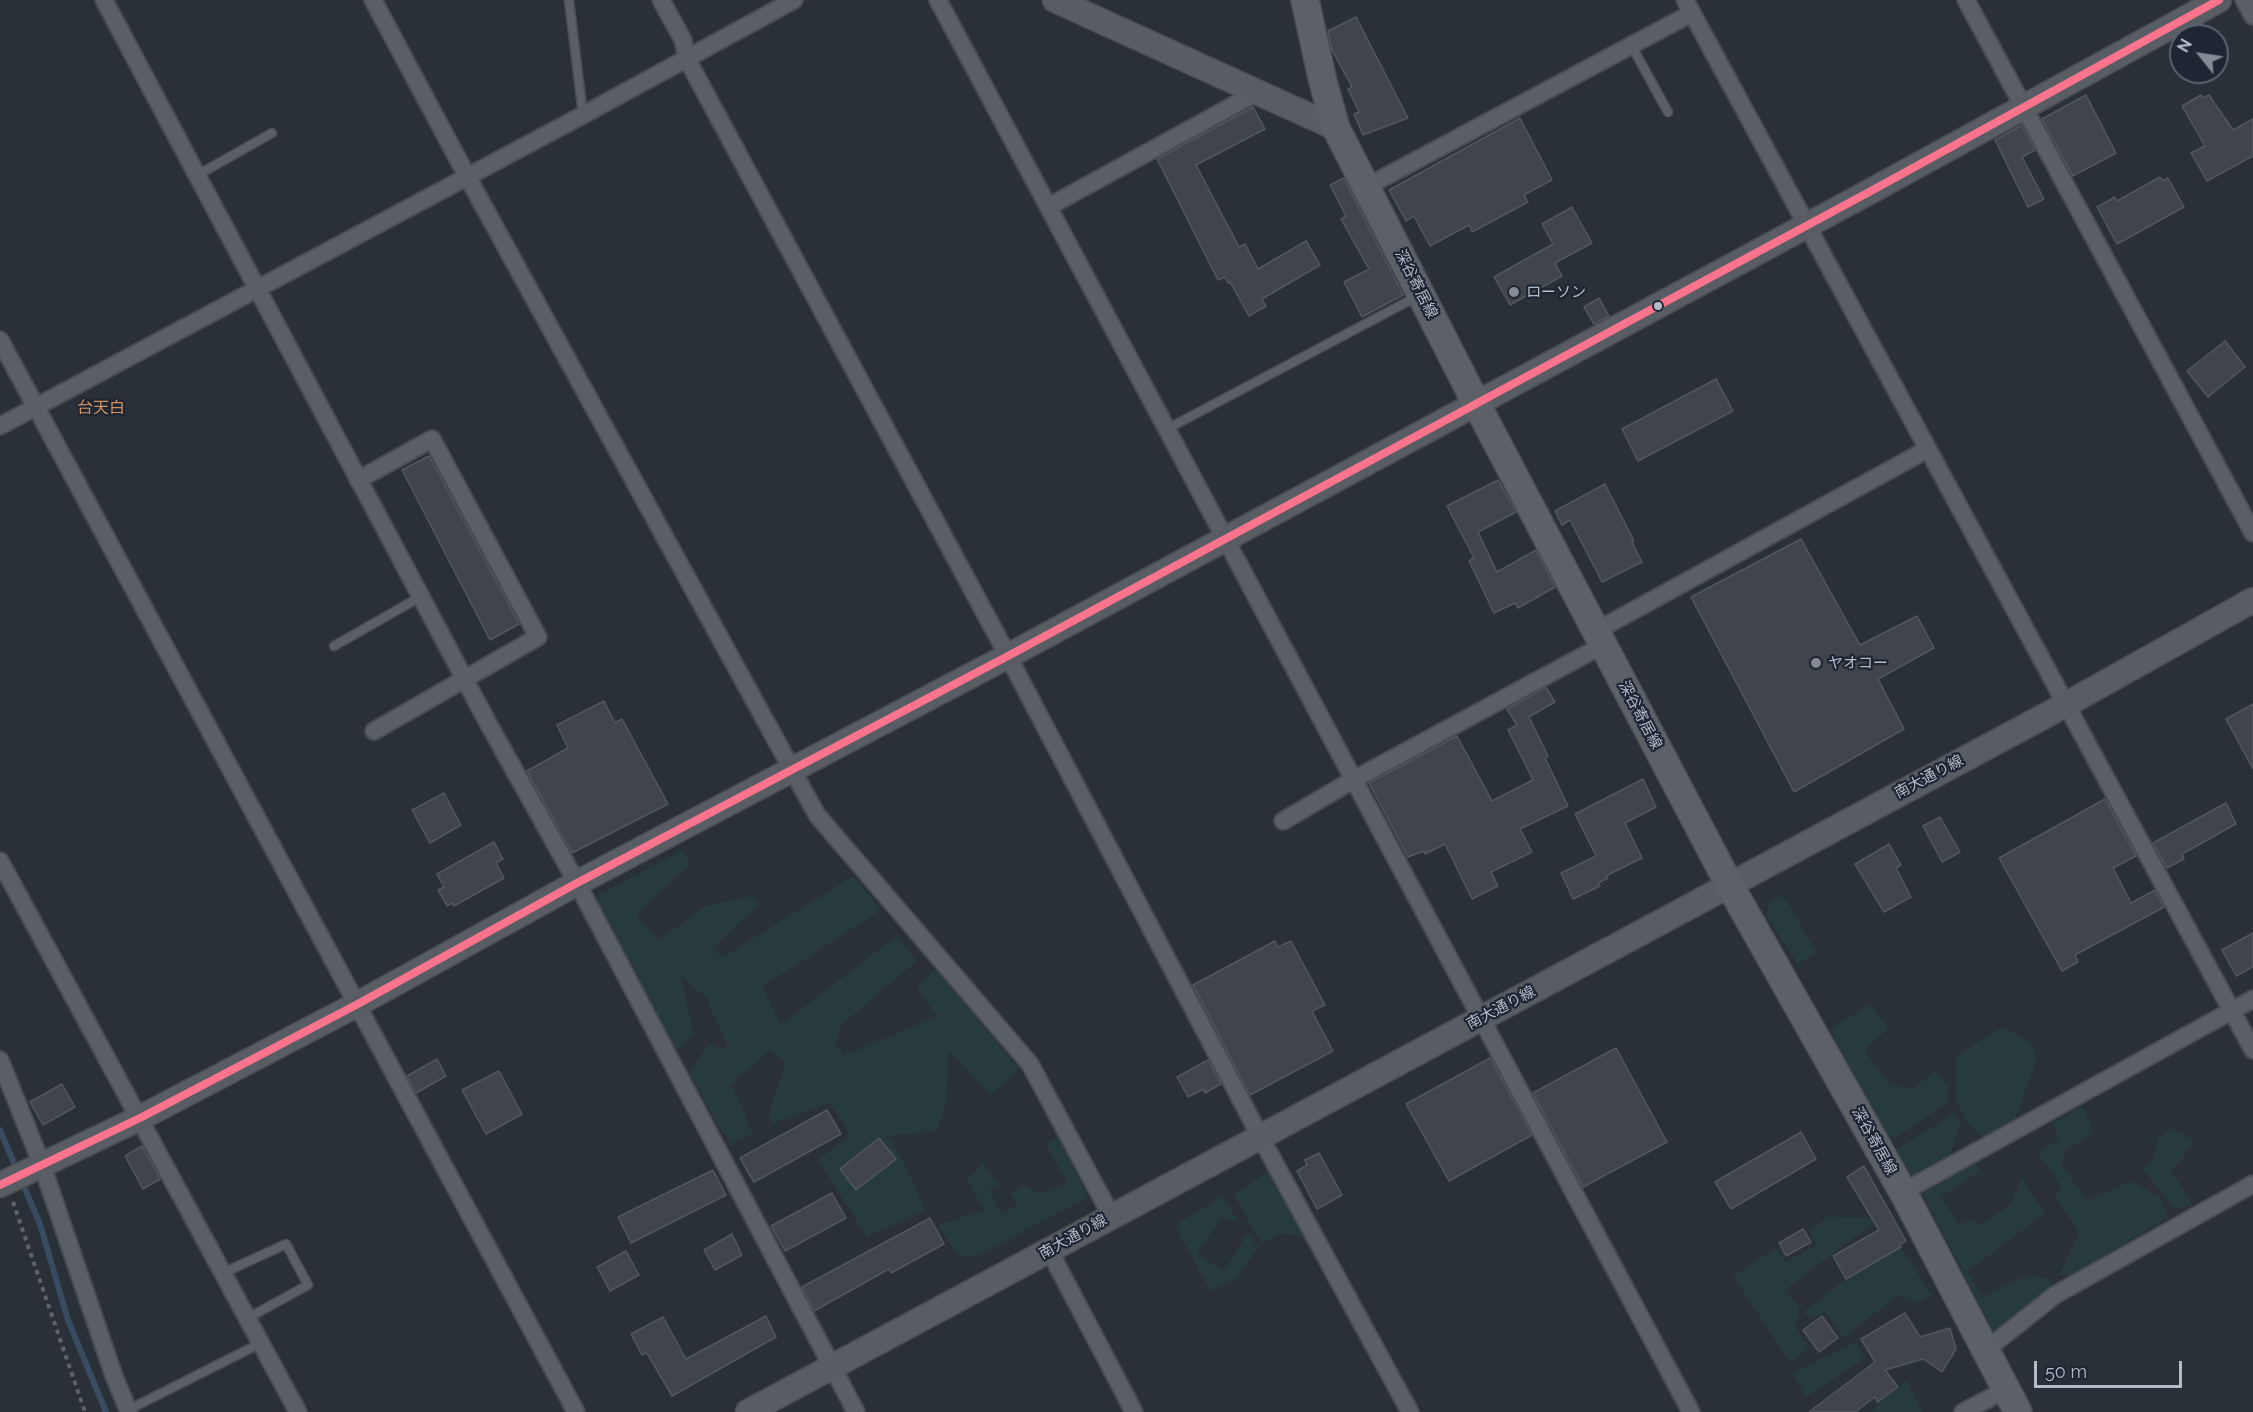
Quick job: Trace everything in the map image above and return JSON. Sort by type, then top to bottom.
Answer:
[{"type":"main road","name":"深谷寄居線","points":[[1305,0],[1323,82],[1336,128],[1476,403],[1729,884],[1903,1192],[2012,1400]]},
{"type":"street","points":[[104,0],[420,597],[577,883],[856,1412]]},
{"type":"street","points":[[374,0],[467,177],[790,771],[817,815],[1030,1064],[1111,1215]]},
{"type":"street","points":[[661,0],[683,40],[687,59],[1008,656],[1261,1138],[1410,1412]]},
{"type":"street","points":[[0,426],[583,116],[794,0]]},
{"type":"street","points":[[938,0],[1691,1412]]},
{"type":"street","points":[[1055,0],[1094,9],[1256,93],[1336,128]]},
{"type":"street","points":[[1966,0],[2253,533]]},
{"type":"street","points":[[3,1183],[140,1118],[356,1005],[577,883],[1008,656],[2024,109],[2219,0]]},
{"type":"street","points":[[2244,0],[2253,16]]},
{"type":"street","points":[[1366,187],[1631,45],[1688,6],[2253,1050]]},
{"type":"street","points":[[1048,207],[1256,93]]},
{"type":"street","points":[[0,340],[576,1412]]},
{"type":"street","points":[[358,480],[432,439],[538,637],[374,731]]},
{"type":"street","points":[[1283,821],[1928,449]]},
{"type":"street","name":"南大通り線","points":[[748,1412],[1111,1215],[1261,1138],[2067,704],[2253,600]]},
{"type":"street","points":[[0,861],[298,1412]]},
{"type":"street","points":[[1903,1192],[2253,999]]},
{"type":"street","points":[[0,1060],[128,1411]]},
{"type":"street","points":[[1987,1349],[2055,1295],[2253,1184]]},
{"type":"street","points":[[1049,1250],[1134,1412]]},
{"type":"street","points":[[1963,1412],[2012,1400]]},
{"type":"lane","points":[[569,0],[583,116]]},
{"type":"lane","points":[[1631,45],[1668,112]]},
{"type":"lane","points":[[196,176],[272,133]]},
{"type":"lane","points":[[1167,429],[1421,295]]},
{"type":"lane","points":[[334,646],[420,597]]},
{"type":"lane","points":[[223,1273],[286,1244],[308,1285],[248,1318]]},
{"type":"lane","points":[[128,1411],[261,1343]]},
{"type":"path","points":[[3,1183],[85,1412]]},
{"type":"shaded area","points":[[683,850],[690,865],[636,915],[659,940],[705,906],[754,896],[760,904],[711,949],[723,957],[853,876],[881,910],[762,987],[781,1025],[896,936],[917,961],[840,1026],[836,1044],[843,1056],[937,1016],[917,988],[936,969],[1019,1069],[991,1095],[949,1050],[946,1102],[937,1131],[888,1136],[906,1166],[925,1210],[867,1237],[818,1160],[850,1135],[830,1103],[772,1124],[768,1115],[786,1063],[770,1050],[731,1085],[753,1133],[730,1145],[689,1074],[708,1044],[729,1050],[706,997],[681,977],[694,1034],[677,1051],[596,905],[599,895]]},
{"type":"shaded area","points":[[1783,895],[1817,953],[1798,964],[1766,916],[1770,902]]},
{"type":"shaded area","points":[[1871,1004],[1888,1029],[1864,1050],[1891,1086],[1915,1088],[1935,1070],[1948,1086],[1949,1102],[1895,1138],[1885,1134],[1831,1033],[1834,1026]]},
{"type":"shaded area","points":[[2002,1027],[2029,1041],[2037,1057],[2014,1124],[1986,1141],[1967,1123],[1956,1101],[1956,1056]]},
{"type":"shaded area","points":[[2082,1106],[2094,1132],[2065,1151],[2061,1164],[2087,1200],[2131,1181],[2160,1197],[2168,1217],[2074,1275],[2059,1275],[2079,1234],[2055,1196],[2061,1186],[2038,1153],[2059,1139],[2051,1124]]},
{"type":"shaded area","points":[[1953,1114],[1961,1122],[1948,1158],[1913,1178],[1896,1150]]},
{"type":"shaded area","points":[[2172,1128],[2194,1140],[2184,1157],[2171,1170],[2193,1205],[2175,1209],[2143,1170],[2154,1157],[2159,1138]]},
{"type":"shaded area","points":[[1059,1135],[1088,1197],[975,1257],[957,1255],[938,1225],[984,1210],[967,1178],[983,1164],[1002,1187],[989,1189],[1002,1215],[1018,1204],[1009,1194],[1023,1184],[1040,1194],[1068,1183],[1045,1144]]},
{"type":"shaded area","points":[[1975,1163],[1980,1171],[1941,1197],[1959,1224],[1972,1218],[1979,1226],[2010,1205],[2022,1179],[2045,1213],[1967,1272],[1984,1297],[2026,1275],[2047,1278],[2057,1290],[1994,1333],[1921,1190]]},
{"type":"shaded area","points":[[1272,1170],[1307,1237],[1281,1233],[1262,1244],[1233,1194]]},
{"type":"shaded area","points":[[1222,1196],[1238,1221],[1222,1218],[1196,1254],[1224,1271],[1248,1232],[1258,1248],[1238,1277],[1210,1291],[1175,1225]]},
{"type":"shaded area","points":[[1828,1217],[1880,1218],[1785,1290],[1800,1308],[1796,1327],[1809,1349],[1790,1363],[1733,1276],[1775,1248],[1786,1262],[1816,1245],[1809,1231]]},
{"type":"shaded area","points":[[1901,1247],[1932,1296],[1920,1303],[1898,1295],[1844,1338],[1826,1312],[1811,1319],[1803,1312],[1841,1283]]},
{"type":"shaded area","points":[[1855,1342],[1865,1358],[1806,1397],[1792,1373]]},
{"type":"shaded area","points":[[1906,1380],[1922,1412],[1870,1412]]},
{"type":"building","points":[[1356,17],[1408,118],[1363,135],[1354,114],[1359,112],[1348,89],[1352,87],[1332,50],[1328,31]]},
{"type":"building","points":[[2086,95],[2116,153],[2073,176],[2042,119]]},
{"type":"building","points":[[2201,95],[2203,98],[2209,95],[2233,130],[2253,119],[2253,156],[2207,181],[2191,153],[2205,146],[2182,106]]},
{"type":"building","points":[[1253,107],[1265,129],[1196,165],[1239,247],[1245,244],[1258,269],[1306,241],[1320,265],[1262,299],[1266,306],[1249,316],[1230,282],[1228,283],[1225,277],[1218,280],[1157,159]]},
{"type":"building","points":[[1520,118],[1552,180],[1524,195],[1528,202],[1472,232],[1469,225],[1430,246],[1414,216],[1406,221],[1389,190]]},
{"type":"building","points":[[2022,125],[2035,150],[2022,157],[2044,199],[2028,207],[1995,140]]},
{"type":"building","points":[[2160,177],[2163,181],[2168,178],[2184,207],[2117,244],[2097,207],[2115,197],[2117,201]]},
{"type":"building","points":[[1344,178],[1403,295],[1362,317],[1344,282],[1369,269],[1341,219],[1346,216],[1330,185]]},
{"type":"building","points":[[1572,207],[1592,243],[1555,263],[1562,276],[1510,305],[1494,277],[1553,244],[1542,224]]},
{"type":"building","points":[[1599,298],[1609,316],[1594,324],[1584,307]]},
{"type":"building","points":[[2225,341],[2245,367],[2208,397],[2187,371]]},
{"type":"building","points":[[1716,379],[1733,411],[1638,461],[1622,429]]},
{"type":"building","points":[[429,456],[519,624],[490,640],[402,470]]},
{"type":"building","points":[[1498,480],[1516,512],[1478,532],[1497,572],[1536,550],[1555,587],[1518,608],[1515,603],[1494,613],[1469,561],[1474,558],[1447,506]]},
{"type":"building","points":[[1605,484],[1642,562],[1602,582],[1570,520],[1562,525],[1555,511]]},
{"type":"building","name":"ヤオコー","points":[[1801,539],[1860,645],[1917,616],[1934,648],[1878,679],[1904,729],[1794,792],[1691,597]]},
{"type":"building","points":[[1546,687],[1555,702],[1529,717],[1548,756],[1545,758],[1568,806],[1520,829],[1532,852],[1491,872],[1498,886],[1472,899],[1445,844],[1425,854],[1424,851],[1408,857],[1369,783],[1457,736],[1492,801],[1533,780],[1508,730],[1517,725],[1507,709]]},
{"type":"building","points":[[604,701],[615,723],[622,719],[668,804],[572,853],[527,771],[568,748],[557,725]]},
{"type":"building","points":[[2253,704],[2253,769],[2226,719]]},
{"type":"building","points":[[1643,779],[1656,807],[1625,823],[1642,858],[1606,876],[1608,878],[1598,883],[1600,886],[1573,899],[1561,873],[1596,856],[1575,814]]},
{"type":"building","points":[[444,793],[461,825],[430,843],[412,810]]},
{"type":"building","points":[[2105,799],[2136,856],[2113,868],[2131,903],[2155,890],[2164,907],[2075,955],[2078,962],[2062,971],[1999,858]]},
{"type":"building","points":[[2226,803],[2236,824],[2182,854],[2184,859],[2167,868],[2153,843]]},
{"type":"building","points":[[1940,817],[1960,852],[1942,862],[1923,826]]},
{"type":"building","points":[[494,842],[503,859],[496,863],[504,878],[454,906],[452,903],[447,906],[438,890],[444,887],[437,874]]},
{"type":"building","points":[[1889,844],[1901,865],[1896,868],[1911,897],[1884,912],[1855,864]]},
{"type":"building","points":[[2253,933],[2253,967],[2236,976],[2222,950]]},
{"type":"building","points":[[1275,941],[1278,947],[1291,941],[1325,1005],[1312,1011],[1333,1051],[1250,1095],[1193,985]]},
{"type":"building","points":[[1616,1048],[1667,1142],[1583,1187],[1533,1093]]},
{"type":"building","points":[[1490,1058],[1532,1135],[1449,1181],[1406,1104]]},
{"type":"building","points":[[437,1059],[446,1076],[416,1093],[407,1076]]},
{"type":"building","points":[[1208,1060],[1221,1084],[1205,1093],[1204,1089],[1188,1097],[1177,1077]]},
{"type":"building","points":[[499,1071],[522,1114],[486,1134],[462,1090]]},
{"type":"building","points":[[62,1084],[75,1107],[43,1125],[30,1102]]},
{"type":"building","points":[[827,1110],[841,1134],[754,1182],[740,1158]]},
{"type":"building","points":[[1801,1132],[1816,1159],[1731,1209],[1715,1182]]},
{"type":"building","points":[[879,1138],[896,1159],[856,1190],[840,1169]]},
{"type":"building","points":[[142,1146],[160,1179],[143,1189],[125,1156]]},
{"type":"building","points":[[1319,1153],[1342,1195],[1317,1209],[1297,1171],[1307,1165],[1305,1160]]},
{"type":"building","points":[[1864,1166],[1906,1241],[1900,1245],[1901,1247],[1846,1279],[1833,1256],[1879,1230],[1847,1177]]},
{"type":"building","points":[[713,1170],[726,1195],[631,1243],[618,1217]]},
{"type":"building","points":[[832,1193],[846,1218],[785,1251],[771,1226]]},
{"type":"building","points":[[930,1218],[944,1244],[891,1273],[889,1269],[814,1311],[802,1287]]},
{"type":"building","points":[[1803,1229],[1811,1242],[1786,1256],[1779,1243]]},
{"type":"building","points":[[732,1234],[742,1255],[715,1270],[704,1250]]},
{"type":"building","points":[[626,1251],[639,1275],[610,1291],[597,1267]]},
{"type":"building","points":[[1905,1313],[1920,1337],[1950,1328],[1956,1349],[1942,1372],[1923,1359],[1885,1370],[1898,1387],[1878,1402],[1875,1397],[1855,1412],[1809,1412],[1875,1362],[1861,1339]]},
{"type":"building","points":[[766,1316],[776,1337],[672,1396],[647,1353],[642,1355],[631,1334],[663,1317],[686,1359]]},
{"type":"building","points":[[1822,1316],[1838,1338],[1819,1352],[1803,1330]]},
{"type":"waterway","points":[[0,1130],[17,1170]]},
{"type":"waterway","points":[[22,1182],[40,1224],[68,1320],[106,1412]]},
{"type":"transit line","points":[[0,1185],[140,1118],[356,1005],[577,883],[1008,656],[1871,191],[2219,0]]},
{"type":"place","name":"ローソン","points":[[1514,292]]},
{"type":"place","name":"ヤオコー","points":[[1816,663]]},
{"type":"district","name":"台天白","points":[[101,408]]}]
